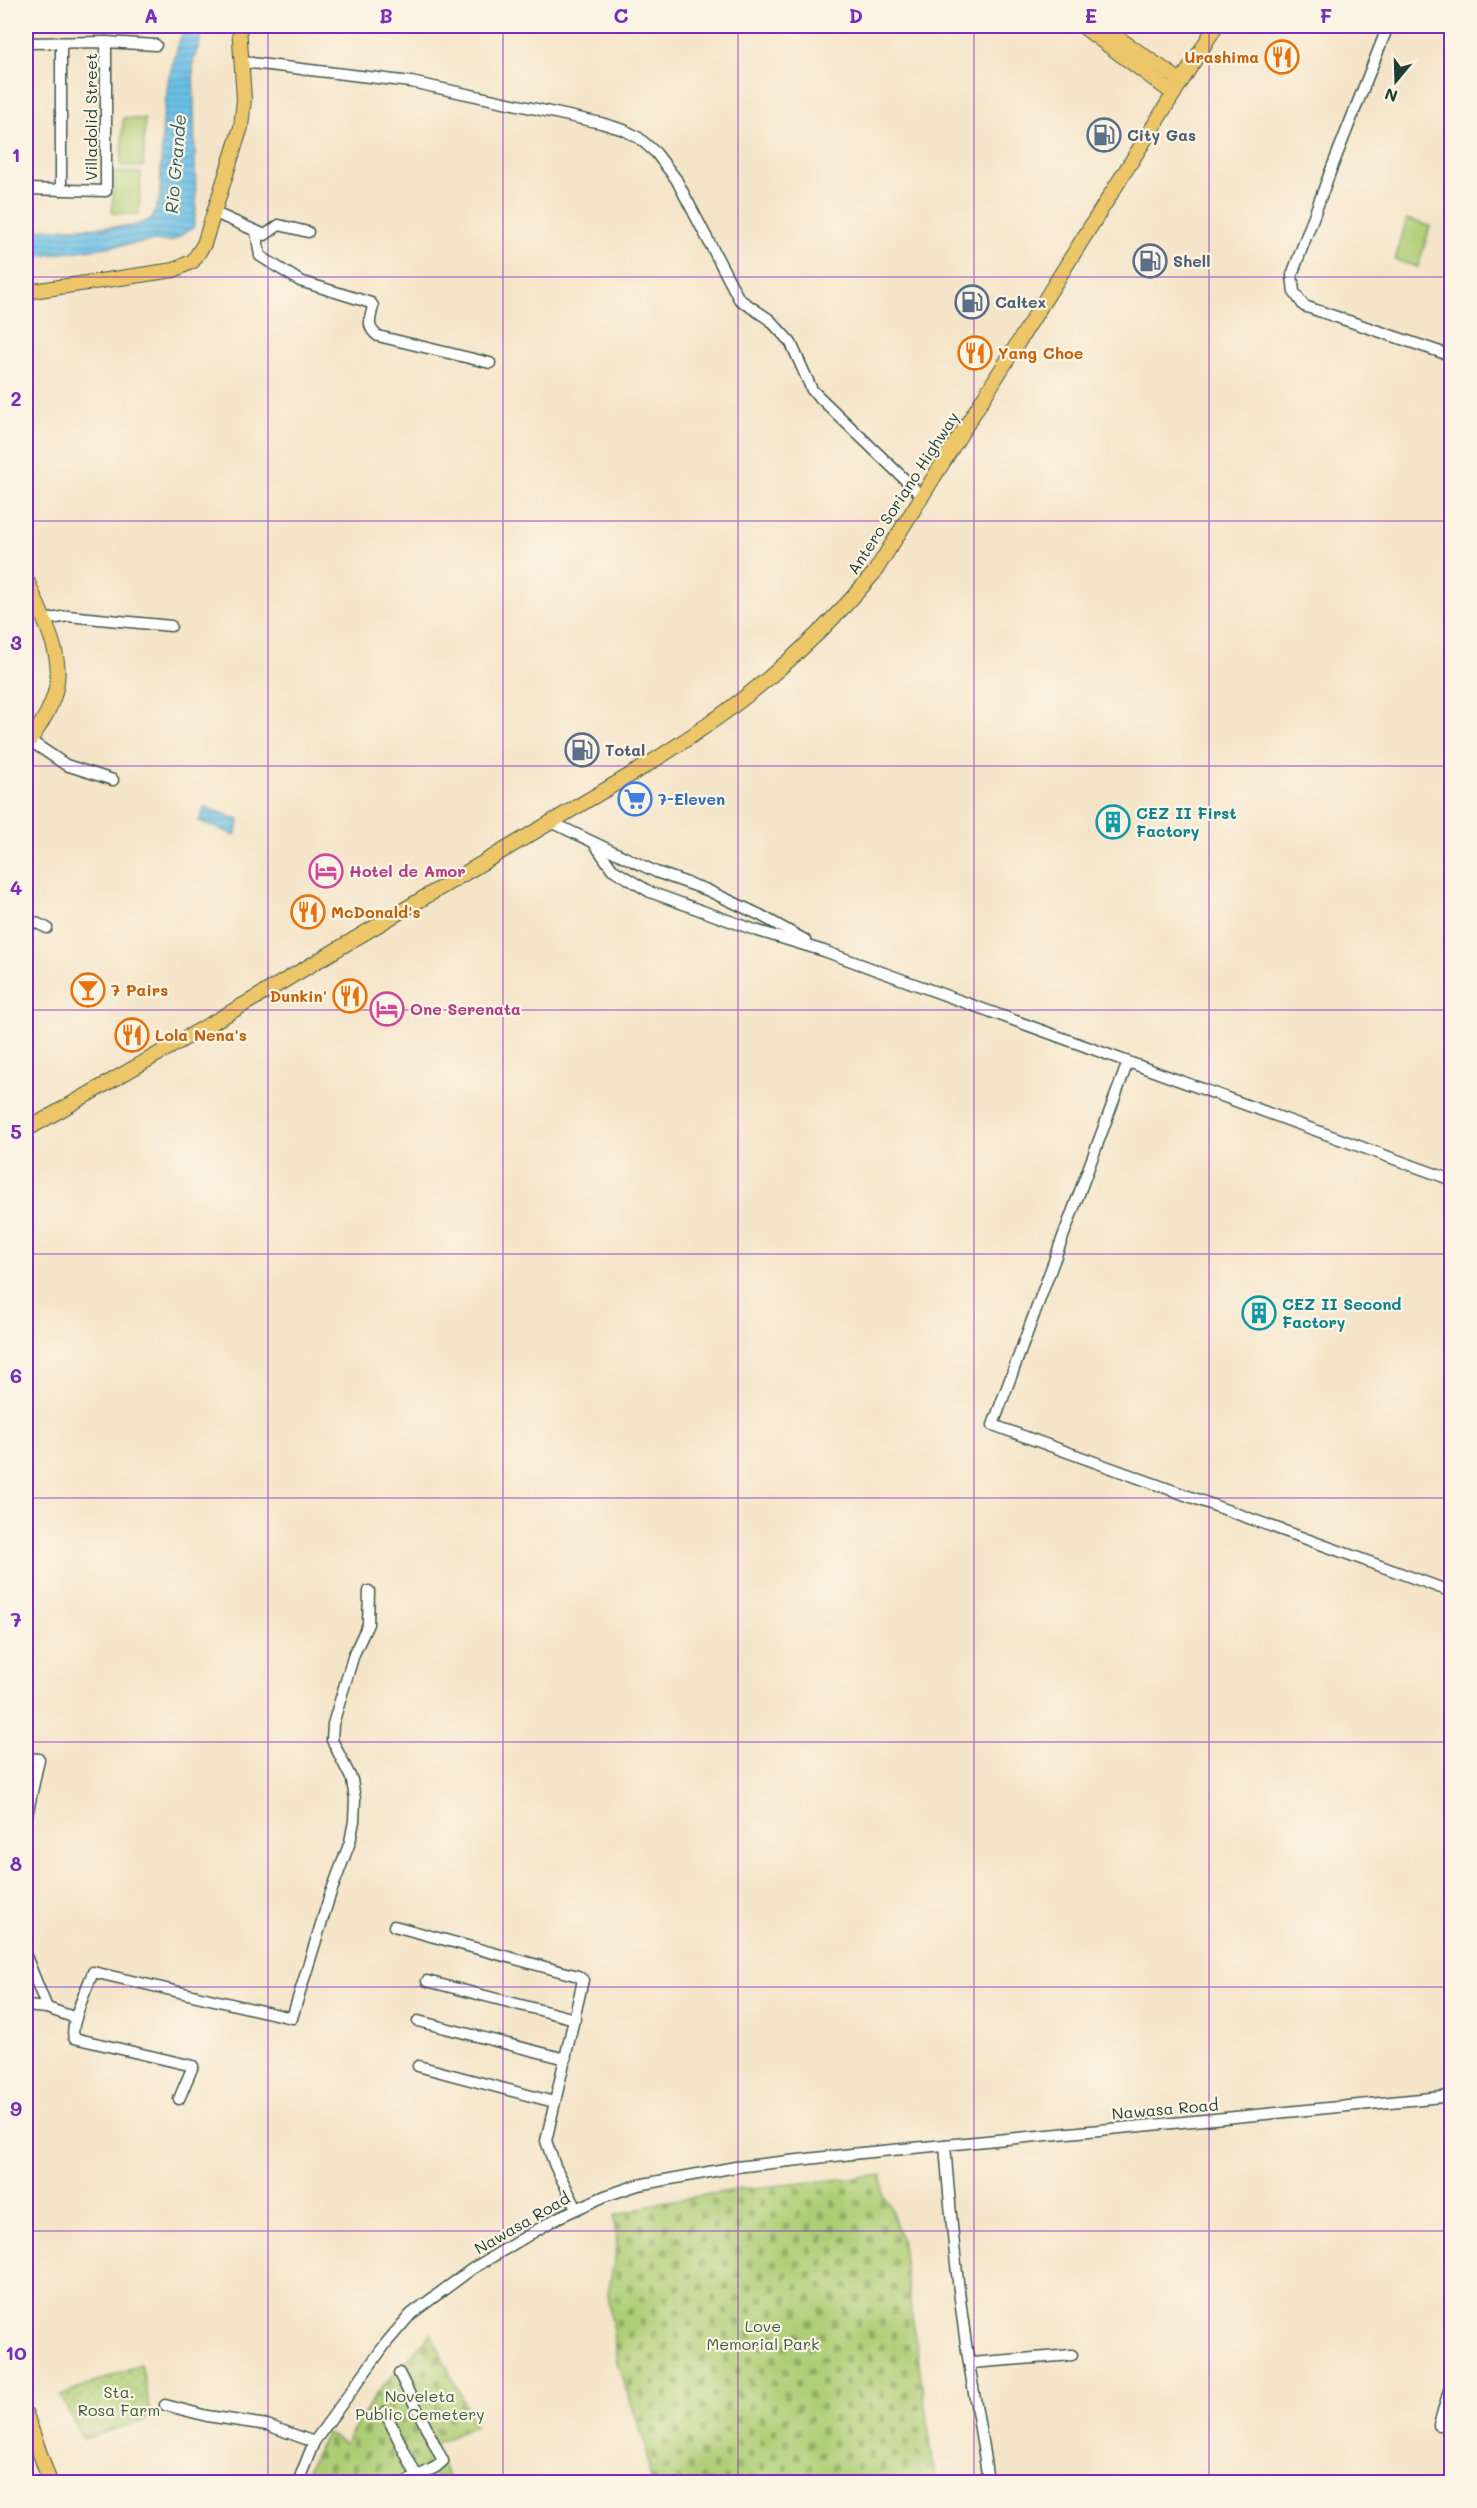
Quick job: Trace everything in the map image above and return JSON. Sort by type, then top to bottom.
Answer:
[{"type":"main road","points":[[26,292],[184,267],[199,254],[215,213],[241,127],[244,99],[239,26]]},
{"type":"main road","points":[[1082,26],[1178,88]]},
{"type":"main road","points":[[1101,26],[1178,88]]},
{"type":"main road","name":"Antero Soriano Highway","points":[[26,1133],[57,1112],[243,1006],[552,822],[699,730],[804,650],[874,573],[1216,26]]},
{"type":"main road","points":[[26,578],[57,658],[58,679],[49,711],[27,742]]},
{"type":"main road","points":[[26,2414],[51,2482]]},
{"type":"street","points":[[1388,26],[1292,275],[1293,292],[1304,306],[1452,356]]},
{"type":"street","points":[[26,43],[106,42],[156,45]]},
{"type":"street","name":"Villadolid Street","points":[[61,190],[106,191],[106,42]]},
{"type":"street","points":[[26,189],[61,190],[61,44]]},
{"type":"street","points":[[243,62],[411,82],[602,123],[639,138],[656,153],[676,179],[739,299],[770,320],[791,343],[812,390],[923,497]]},
{"type":"street","points":[[215,213],[265,235],[279,225],[308,232]]},
{"type":"street","points":[[256,231],[260,256],[285,273],[300,281],[371,303],[374,306],[369,324],[370,331],[378,336],[490,363]]},
{"type":"street","points":[[44,620],[68,616],[171,626]]},
{"type":"street","points":[[27,742],[66,765],[112,780]]},
{"type":"street","points":[[552,822],[656,872],[718,895],[760,915],[824,951]]},
{"type":"street","points":[[594,843],[612,869],[650,892],[755,930],[824,951],[1452,1180]]},
{"type":"street","points":[[26,918],[47,928]]},
{"type":"street","points":[[1128,1062],[993,1425],[1452,1592]]},
{"type":"street","points":[[179,2100],[193,2066],[76,2040],[72,2033],[93,1972],[292,2018],[330,1895],[350,1842],[354,1821],[355,1799],[352,1780],[332,1740],[333,1724],[354,1654],[368,1624],[369,1591]]},
{"type":"street","points":[[26,1758],[39,1759],[26,1820]]},
{"type":"street","points":[[394,1926],[578,1976],[583,1980],[554,2102],[547,2148],[576,2207]]},
{"type":"street","points":[[26,1956],[47,2008]]},
{"type":"street","points":[[427,1981],[575,2019]]},
{"type":"street","points":[[26,2006],[47,2008],[76,2018]]},
{"type":"street","points":[[418,2021],[566,2059]]},
{"type":"street","points":[[418,2066],[554,2102]]},
{"type":"street","name":"Nawasa Road","points":[[298,2482],[314,2442],[387,2342],[411,2314],[472,2269],[576,2207],[638,2185],[736,2167],[861,2153],[1452,2097]]},
{"type":"street","points":[[945,2145],[950,2217],[988,2482]]},
{"type":"street","points":[[970,2363],[1072,2355]]},
{"type":"street","points":[[399,2373],[443,2461],[406,2482]]},
{"type":"street","points":[[1438,2425],[1452,2380]]},
{"type":"street","points":[[165,2405],[207,2416],[267,2425],[314,2442]]},
{"type":"street","points":[[385,2412],[417,2477]]},
{"type":"green space","points":[[123,118],[145,119],[143,167],[121,166]]},
{"type":"green space","points":[[114,172],[141,173],[139,214],[112,213]]},
{"type":"green space","points":[[1407,219],[1430,226],[1418,267],[1395,260]]},
{"type":"green space","name":"Love Memorial Park","points":[[882,2175],[883,2196],[890,2206],[901,2239],[936,2482],[651,2482],[645,2443],[617,2363],[608,2292],[617,2248],[614,2216],[662,2202],[742,2189]]},
{"type":"green space","name":"Noveleta Public Cemetery","points":[[431,2333],[475,2426],[432,2445],[451,2482],[303,2482],[313,2457],[327,2433],[345,2444],[376,2394]]},
{"type":"green space","name":"Sta. Rosa Farm","points":[[141,2364],[152,2418],[82,2439],[61,2396]]},
{"type":"water","name":"Rio Grande","points":[[184,26],[205,26],[193,62],[196,209],[193,228],[172,241],[152,241],[26,258],[26,230],[133,226],[152,219],[160,197],[163,119],[169,77]]},
{"type":"water","points":[[205,807],[240,820],[235,835],[199,821]]},
{"type":"place","name":"Urashima","points":[[1282,57]]},
{"type":"place","name":"City Gas","points":[[1104,135]]},
{"type":"place","name":"Shell","points":[[1150,261]]},
{"type":"place","name":"Caltex","points":[[972,302]]},
{"type":"place","name":"Yang Choe","points":[[975,353]]},
{"type":"place","name":"Total","points":[[582,750]]},
{"type":"place","name":"7-Eleven","points":[[635,799]]},
{"type":"place","name":"CEZ II First Factory","points":[[1113,822]]},
{"type":"place","name":"Hotel de Amor","points":[[326,871]]},
{"type":"place","name":"McDonald's","points":[[308,912]]},
{"type":"place","name":"7 Pairs","points":[[88,990]]},
{"type":"place","name":"Dunkin'","points":[[350,996]]},
{"type":"place","name":"One Serenata","points":[[387,1009]]},
{"type":"place","name":"Lola Nena's","points":[[132,1035]]},
{"type":"place","name":"CEZ II Second Factory","points":[[1259,1313]]}]
